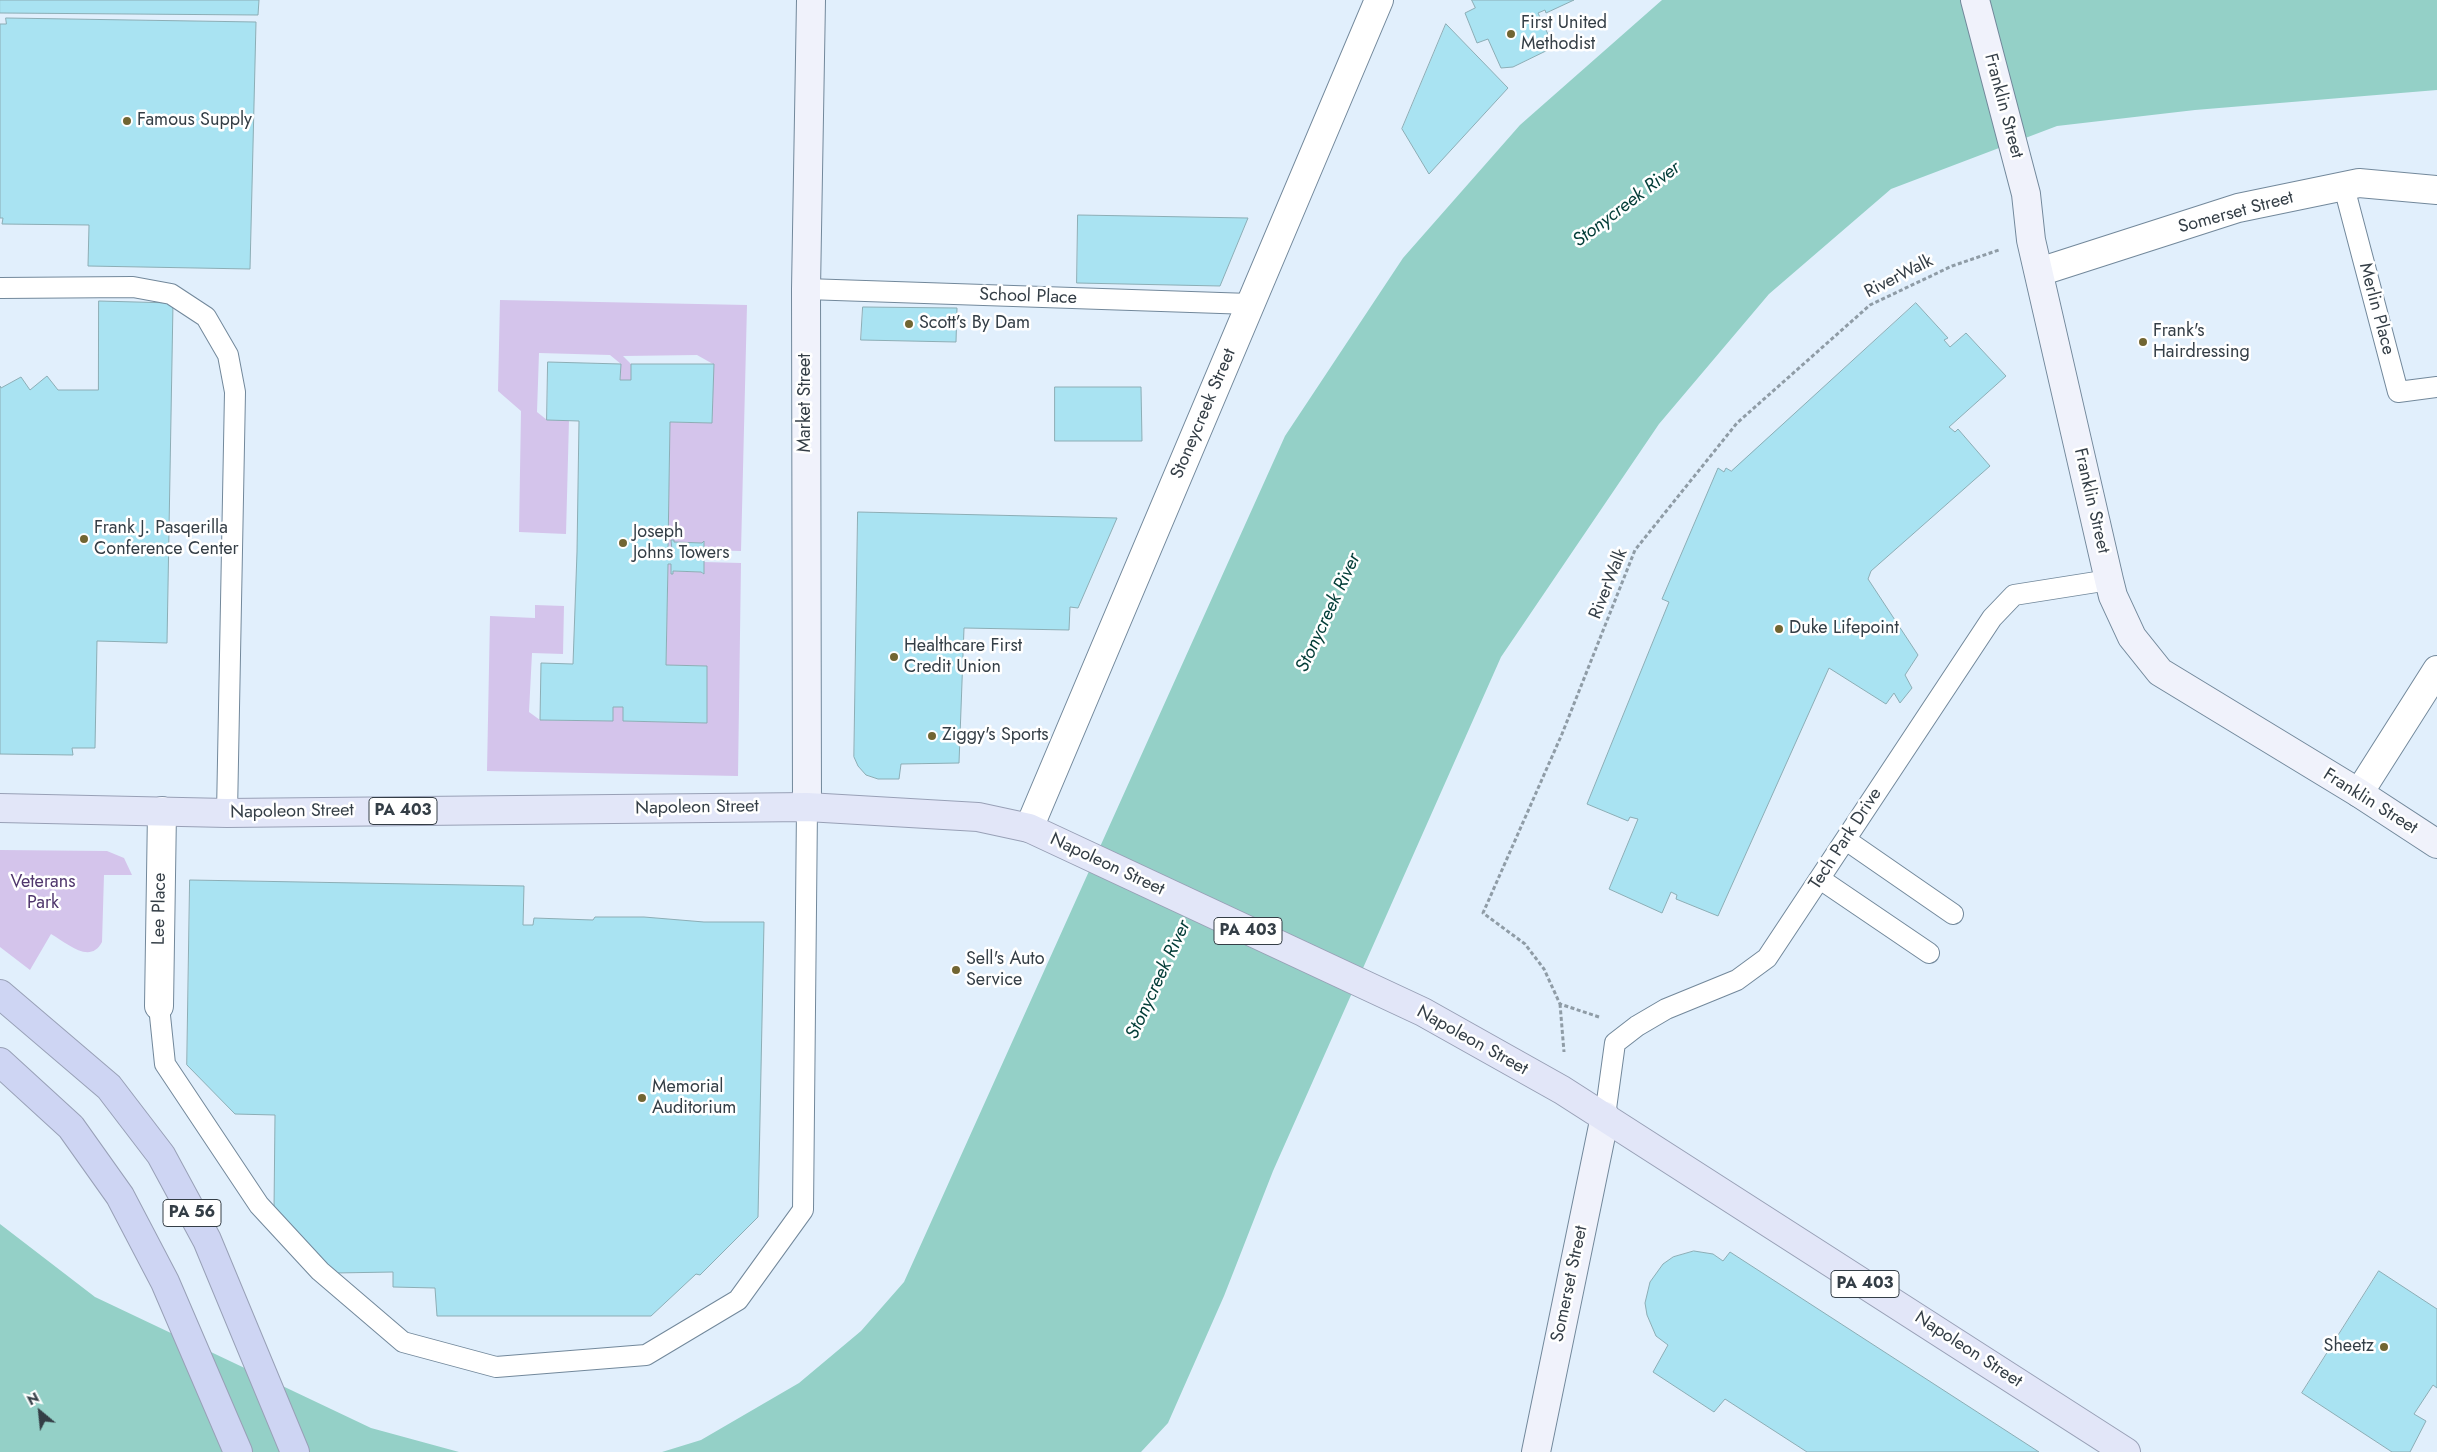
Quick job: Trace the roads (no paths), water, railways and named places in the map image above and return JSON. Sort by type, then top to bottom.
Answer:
[{"type":"highway","name":"PA 56","points":[[0,994],[109,1086],[162,1155],[207,1240],[295,1452]]},
{"type":"highway","name":"PA 56","points":[[2,1064],[71,1127],[120,1196],[165,1282],[238,1452]]},
{"type":"main road","name":"Napoleon Street","points":[[0,808],[227,813],[807,807],[978,817],[1029,828],[1423,1012],[1562,1090],[2126,1452]]},
{"type":"street","name":"Market Street","points":[[807,807],[806,289],[811,0]]},
{"type":"street","name":"Stoneycreek Street","points":[[1029,828],[1379,0]]},
{"type":"street","name":"Franklin Street","points":[[1975,0],[2026,194],[2031,240],[2040,272],[2109,580],[2113,596],[2132,637],[2160,672],[2359,793],[2437,844]]},
{"type":"street","name":"Somerset Street","points":[[2040,272],[2238,208],[2359,183],[2437,190]]},
{"type":"street","points":[[2359,793],[2437,670]]},
{"type":"street","name":"Lee Place","points":[[159,1006],[162,811]]},
{"type":"street","name":"Somerset Street","points":[[1536,1452],[1605,1116]]},
{"type":"lane","name":"Merlin Place","points":[[2344,187],[2398,392],[2437,387]]},
{"type":"lane","points":[[0,288],[133,287],[171,294],[206,317],[228,355],[235,392],[227,813]]},
{"type":"lane","name":"School Place","points":[[806,289],[1250,304]]},
{"type":"lane","name":"Tech Park Drive","points":[[1605,1116],[1615,1044],[1637,1026],[1666,1009],[1737,980],[1767,958],[1992,618],[2014,596],[2109,580]]},
{"type":"lane","points":[[159,1006],[165,1064],[259,1205],[320,1270],[403,1342],[496,1367],[646,1355],[738,1300],[803,1210],[807,807]]},
{"type":"lane","points":[[1846,840],[1953,914]]},
{"type":"lane","points":[[1820,879],[1929,953]]},
{"type":"water","name":"Stonycreek River","points":[[1662,0],[2437,0],[2437,90],[2195,110],[2057,126],[1891,189],[1769,294],[1659,424],[1501,657],[1273,1171],[1224,1296],[1168,1423],[1141,1452],[662,1452],[701,1440],[799,1383],[861,1331],[904,1282],[1285,436],[1403,258],[1520,125]]},
{"type":"water","points":[[0,1224],[95,1297],[371,1428],[459,1452],[0,1452]]},
{"type":"place","name":"First United Methodist","points":[[1511,34]]},
{"type":"place","name":"Famous Supply","points":[[127,121]]},
{"type":"place","name":"Scott’s By Dam","points":[[909,324]]},
{"type":"place","name":"Frank's Hairdressing","points":[[2143,342]]},
{"type":"place","name":"Frank J. Pasqerilla Conference Center","points":[[84,539]]},
{"type":"place","name":"Joseph Johns Towers","points":[[623,543]]},
{"type":"place","name":"Duke Lifepoint","points":[[1779,629]]},
{"type":"place","name":"Healthcare First Credit Union","points":[[894,657]]},
{"type":"place","name":"Ziggy's Sports","points":[[932,736]]},
{"type":"place","name":"Sell's Auto Service","points":[[956,970]]},
{"type":"place","name":"Memorial Auditorium","points":[[642,1098]]},
{"type":"place","name":"Sheetz","points":[[2384,1347]]},
{"type":"park label","name":"Veterans Park","points":[[43,893]]}]
